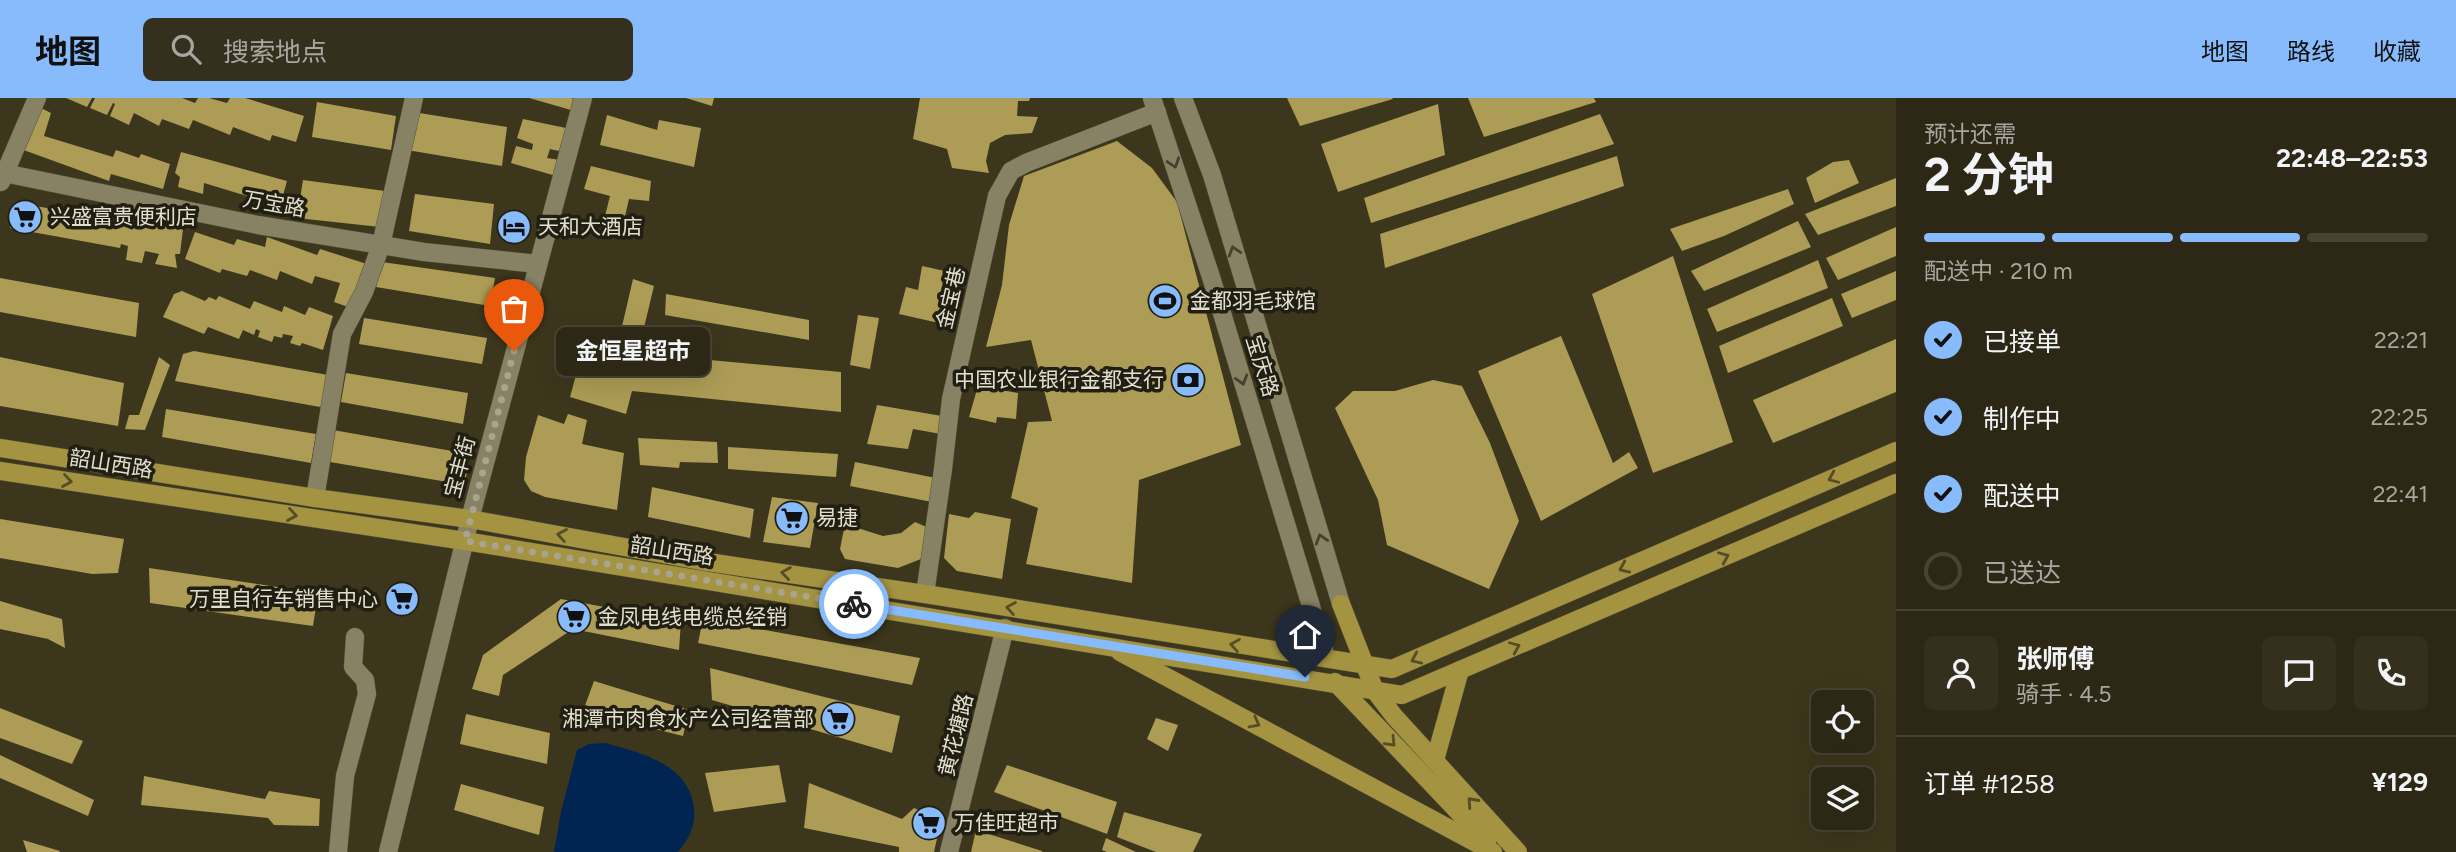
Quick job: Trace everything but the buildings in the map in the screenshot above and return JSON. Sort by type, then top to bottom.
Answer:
[{"type":"main road","name":"韶山西路","points":[[0,448],[315,498],[470,519],[701,561],[1325,654],[1392,670],[1896,451]]},
{"type":"main road","name":"韶山西路","points":[[0,471],[465,541],[1402,695],[1896,483]]},
{"type":"main road","points":[[1341,604],[1374,691],[1518,852]]},
{"type":"main road","points":[[1108,645],[1495,852]]},
{"type":"main road","points":[[1325,654],[1335,683],[1495,852]]},
{"type":"main road","points":[[1435,761],[1460,670]]},
{"type":"street","points":[[2,178],[37,98]]},
{"type":"street","points":[[315,498],[342,334],[364,292],[381,245],[414,98]]},
{"type":"street","name":"宝丰街","points":[[389,851],[470,519],[583,98]]},
{"type":"street","name":"宝庆路","points":[[1183,98],[1212,175],[1341,604]]},
{"type":"street","name":"宝庆路","points":[[1155,105],[1211,277],[1325,654]]},
{"type":"street","name":"金宝巷","points":[[925,594],[951,399],[998,196],[1011,171],[1155,105]]},
{"type":"street","name":"万宝路","points":[[2,178],[381,245],[538,264]]},
{"type":"street","name":"黄花塘路","points":[[949,852],[1005,628]]},
{"type":"street","points":[[338,852],[336,848],[345,776],[367,694],[365,680],[353,667],[355,637]]},
{"type":"water","points":[[605,743],[648,756],[673,771],[683,781],[690,793],[694,820],[691,832],[678,852],[554,852],[577,750],[589,744]]},
{"type":"way so far","points":[[514,351],[465,541],[854,604]]},
{"type":"place","name":"兴盛富贵便利店","points":[[25,217]]},
{"type":"place","name":"天和大酒店","points":[[514,227]]},
{"type":"place","name":"金都羽毛球馆","points":[[1165,301]]},
{"type":"place","name":"金恒星超市","points":[[514,351]]},
{"type":"place","name":"中国农业银行金都支行","points":[[1188,380]]},
{"type":"place","name":"易捷","points":[[792,518]]},
{"type":"place","name":"万里自行车销售中心","points":[[402,599]]},
{"type":"place","name":"金凤电线电缆总经销","points":[[574,617]]},
{"type":"place","name":"湘潭市肉食水产公司经营部","points":[[838,719]]},
{"type":"place","name":"万佳旺超市","points":[[929,823]]},
{"type":"route","points":[[854,604],[1305,677]]}]
